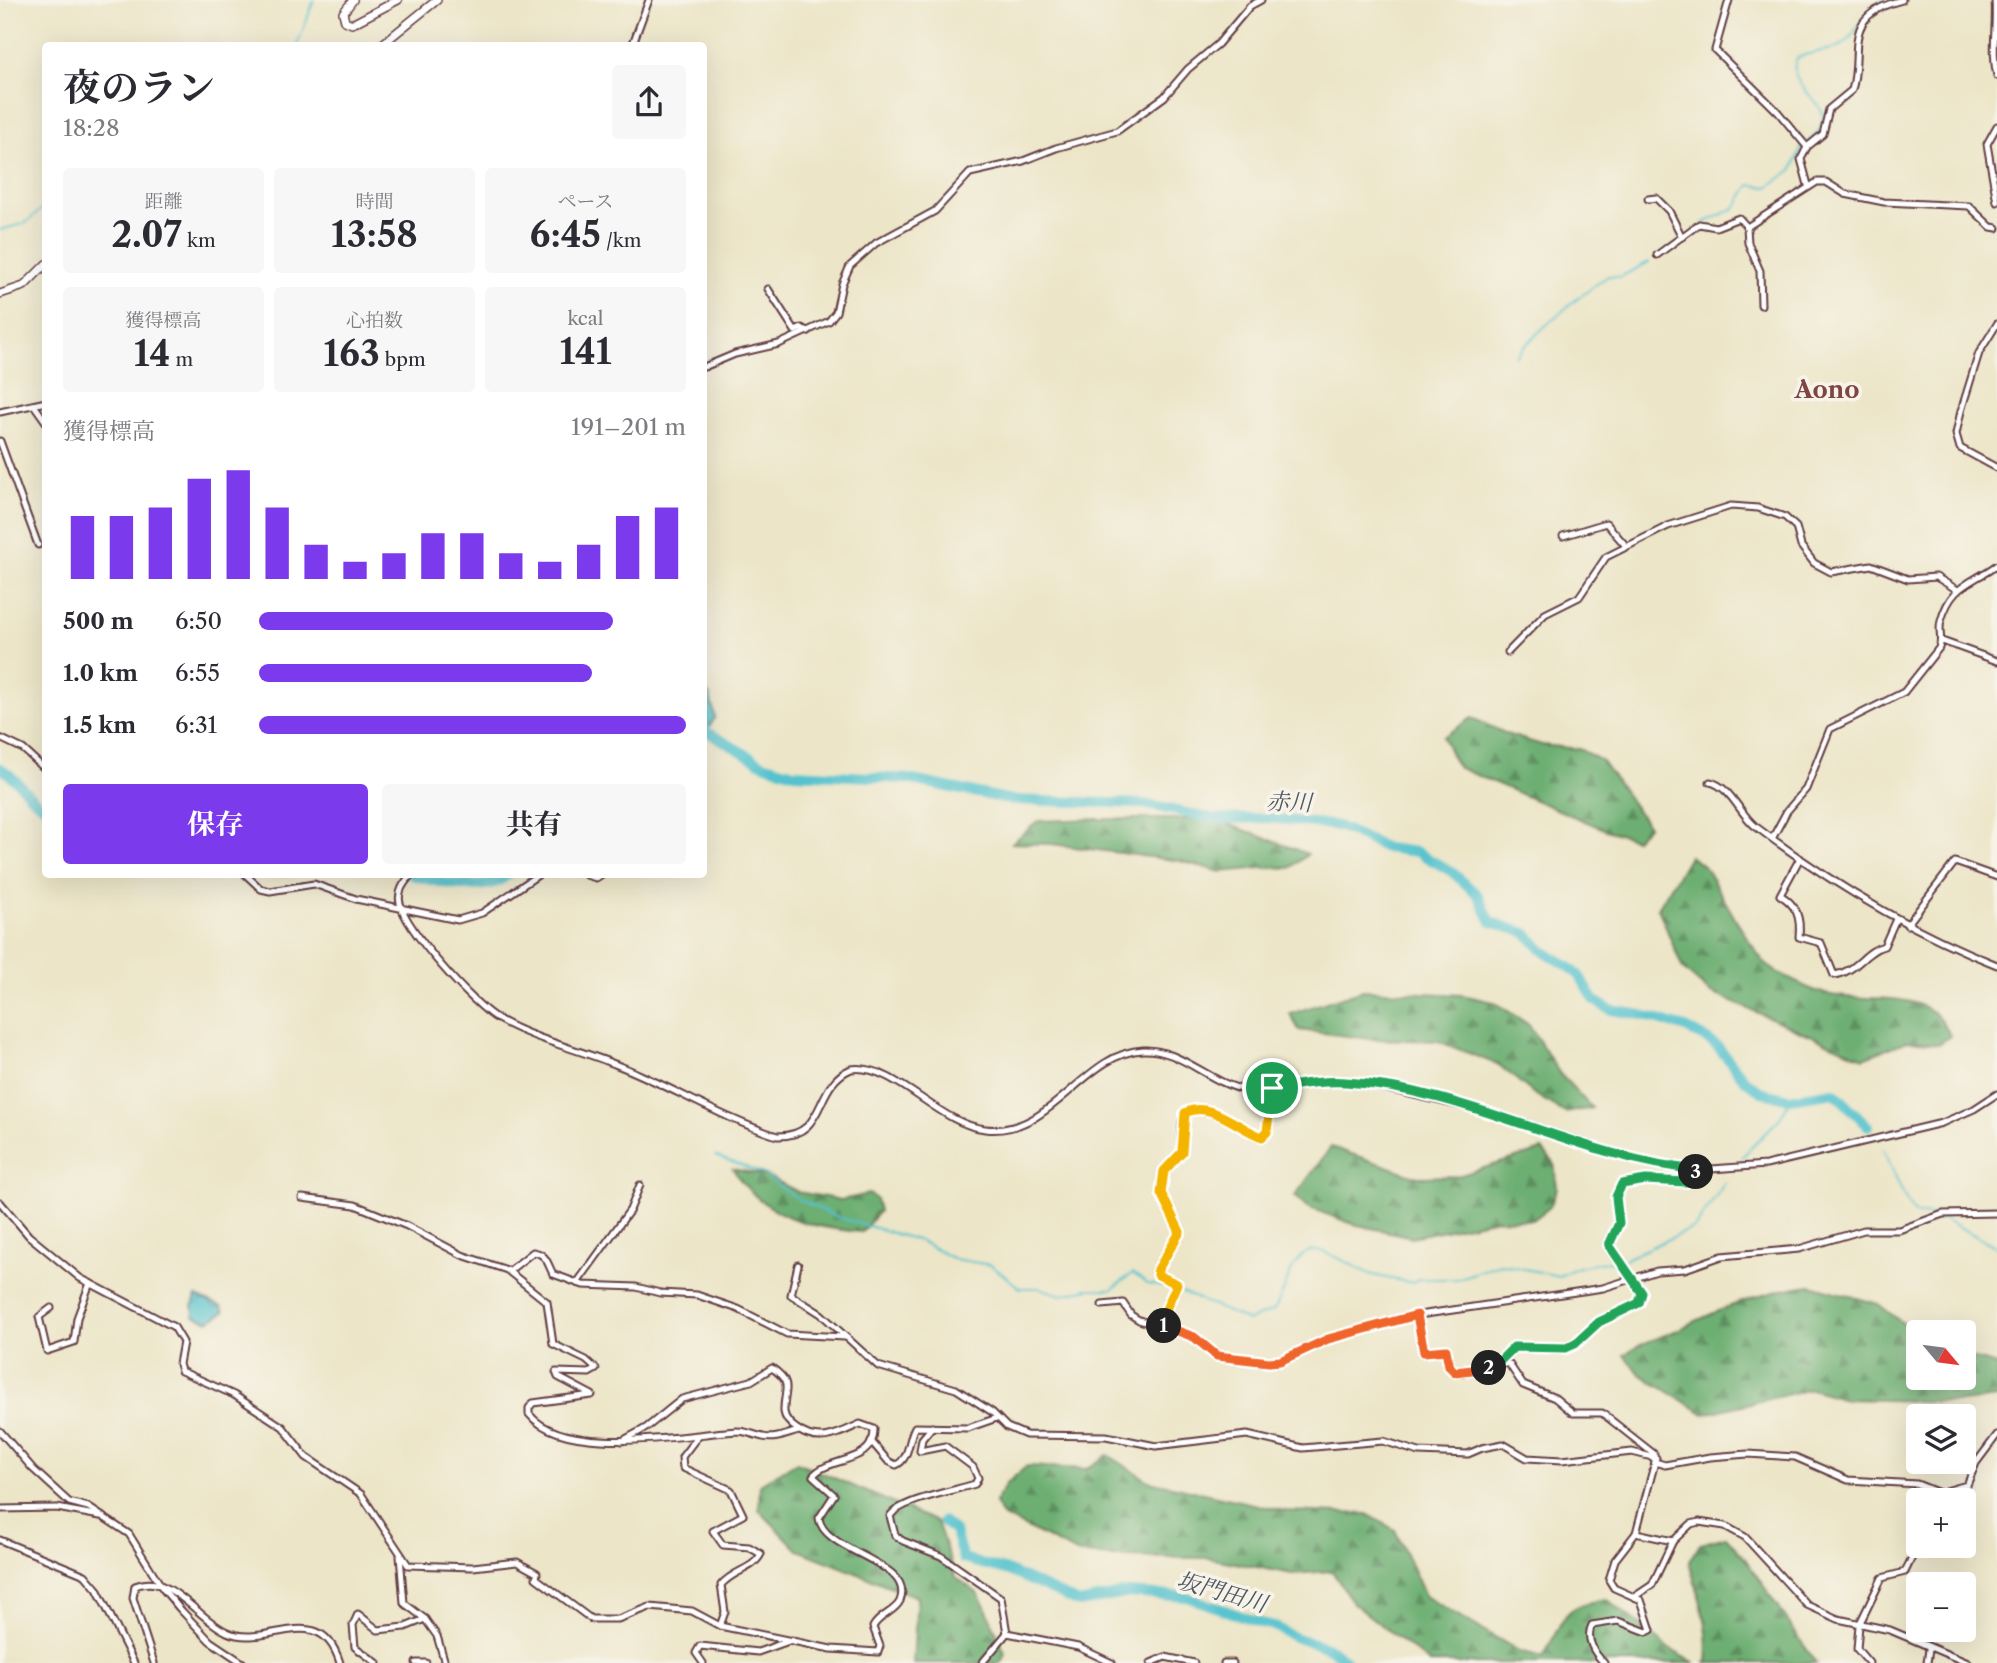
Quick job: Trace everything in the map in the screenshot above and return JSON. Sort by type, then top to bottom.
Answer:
[{"type":"main road","points":[[353,0],[343,12],[345,21],[352,24],[398,0]]},
{"type":"main road","points":[[385,42],[436,0]]},
{"type":"main road","points":[[0,294],[24,286],[42,268]]},
{"type":"street","points":[[633,42],[649,0]]},
{"type":"street","points":[[707,365],[716,360],[779,344],[808,332],[834,315],[850,265],[876,243],[935,211],[971,173],[1018,162],[1117,131],[1164,97],[1188,69],[1218,44],[1250,6],[1261,0]]},
{"type":"street","points":[[1729,0],[1715,50],[1778,112],[1807,147]]},
{"type":"street","points":[[1808,185],[1801,159],[1807,147],[1823,134],[1829,109],[1852,90],[1854,43],[1860,27],[1877,12],[1902,0]]},
{"type":"street","points":[[1995,0],[1997,24],[1994,55],[1997,76]]},
{"type":"street","points":[[1997,126],[1987,144],[1997,202]]},
{"type":"street","points":[[1747,228],[1786,205],[1808,185],[1826,182],[1845,194],[1884,202],[1969,206],[1991,227],[1997,228]]},
{"type":"street","points":[[1648,199],[1656,198],[1669,211],[1682,237]]},
{"type":"street","points":[[1657,255],[1704,225],[1716,228],[1739,218],[1747,228],[1748,243],[1760,271],[1758,300],[1761,305]]},
{"type":"street","points":[[768,289],[794,331],[802,328],[808,332]]},
{"type":"street","points":[[1997,324],[1976,360],[1956,434],[1960,448],[1997,468]]},
{"type":"street","points":[[0,412],[42,403]]},
{"type":"street","points":[[34,405],[42,416]]},
{"type":"street","points":[[0,441],[38,545]]},
{"type":"street","points":[[1508,652],[1545,614],[1573,603],[1602,561],[1668,526],[1725,507],[1758,508],[1776,513],[1792,523],[1801,546],[1822,569],[1831,572],[1871,565],[1882,566],[1909,579],[1936,577],[1956,589]]},
{"type":"street","points":[[1563,536],[1606,523],[1626,546]]},
{"type":"street","points":[[1773,837],[1787,811],[1806,789],[1830,729],[1904,692],[1942,641],[1940,623],[1956,589],[1975,581],[1997,565]]},
{"type":"street","points":[[1942,641],[1997,661]]},
{"type":"street","points":[[0,738],[23,749],[42,766]]},
{"type":"street","points":[[1710,782],[1722,788],[1751,822],[1800,858],[1907,925],[1997,965]]},
{"type":"street","points":[[1800,858],[1780,895],[1793,904],[1801,925],[1799,937],[1821,943],[1834,975],[1863,963],[1869,952],[1884,946],[1896,919]]},
{"type":"street","points":[[1907,925],[1955,862],[1997,877]]},
{"type":"street","points":[[250,878],[266,891],[314,884],[356,899],[458,920],[482,913],[534,878]]},
{"type":"street","points":[[409,878],[400,891],[406,920],[456,981],[498,1019],[538,1037],[618,1065],[777,1136],[796,1136],[816,1115],[836,1078],[859,1068],[878,1072],[953,1120],[983,1129],[1025,1123],[1113,1059],[1131,1051],[1150,1050],[1172,1056],[1235,1088],[1272,1088],[1325,1082],[1371,1085],[1487,1111],[1640,1161],[1698,1170],[1766,1164],[1942,1123],[1974,1109],[1997,1094]]},
{"type":"street","points":[[1159,1325],[1177,1284],[1158,1275],[1180,1232],[1161,1193],[1164,1171],[1182,1152],[1185,1113],[1191,1110],[1213,1112],[1262,1137],[1267,1132],[1272,1088]]},
{"type":"street","points":[[1417,1315],[1424,1352],[1446,1350],[1451,1369],[1460,1373],[1481,1371],[1497,1364],[1514,1347],[1566,1348],[1575,1344],[1599,1322],[1639,1303],[1642,1293],[1609,1245],[1619,1223],[1616,1197],[1622,1184],[1646,1180],[1686,1182],[1698,1170]]},
{"type":"street","points":[[578,1283],[630,1210],[640,1185]]},
{"type":"street","points":[[302,1198],[355,1205],[407,1226],[462,1255],[509,1271],[547,1302],[553,1343],[586,1360],[596,1369],[589,1373],[556,1372],[558,1377],[592,1395],[533,1403],[529,1414],[548,1427],[566,1433],[645,1442],[744,1431],[766,1438],[799,1431]]},
{"type":"street","points":[[0,1202],[42,1248],[90,1283],[174,1327],[183,1342],[179,1364],[181,1371],[233,1395],[283,1427],[306,1457],[361,1494],[384,1524],[400,1556],[404,1603],[425,1619],[437,1636],[445,1663]]},
{"type":"street","points":[[1102,1305],[1123,1303],[1132,1316],[1194,1337],[1217,1356],[1280,1361],[1328,1339],[1417,1315],[1468,1310],[1635,1280],[1657,1271],[1685,1269],[1722,1256],[1800,1250],[1860,1231],[1899,1230],[1938,1216],[1974,1211],[1997,1213]]},
{"type":"street","points":[[509,1271],[533,1252],[539,1253],[546,1257],[553,1274],[578,1283],[697,1295],[738,1309],[787,1334],[845,1337]]},
{"type":"street","points":[[798,1265],[791,1295],[821,1314],[878,1366],[956,1389],[1007,1427],[1026,1435],[1106,1436],[1156,1446],[1248,1435],[1303,1448],[1383,1441],[1419,1452],[1468,1454],[1503,1444],[1527,1458],[1562,1460],[1632,1452],[1665,1465],[1748,1454],[1795,1457],[1847,1480],[1917,1484],[1924,1488]]},
{"type":"street","points":[[51,1308],[39,1317],[47,1351],[74,1342],[77,1318],[90,1283]]},
{"type":"street","points":[[1497,1364],[1509,1364],[1523,1385],[1555,1398],[1573,1413],[1596,1411],[1608,1417],[1656,1460]]},
{"type":"street","points":[[400,1556],[414,1566],[523,1564],[537,1573],[536,1578],[592,1619],[618,1619],[637,1610],[663,1608],[692,1611],[720,1626],[845,1650],[877,1652],[880,1643],[873,1627],[897,1606],[901,1598],[896,1580],[878,1562],[830,1538],[820,1525],[819,1518],[834,1495],[813,1475],[825,1466],[856,1458],[871,1441],[874,1431],[867,1425],[819,1438],[799,1431],[786,1419],[784,1411],[788,1396],[785,1381],[772,1368],[751,1381],[682,1399],[646,1428],[622,1441]]},
{"type":"street","points":[[871,1441],[888,1461],[896,1465],[906,1455],[915,1427],[968,1427],[997,1418]]},
{"type":"street","points":[[932,1427],[922,1439],[920,1451],[944,1446],[973,1467],[978,1478],[975,1483],[931,1498],[904,1502],[890,1516],[891,1527],[903,1541],[940,1556],[993,1589],[1002,1598],[1007,1633],[982,1663]]},
{"type":"street","points":[[0,1431],[39,1475],[69,1502],[103,1516],[129,1534],[158,1582],[210,1641],[243,1663]]},
{"type":"street","points":[[699,1435],[682,1457],[683,1468],[731,1490],[743,1516],[713,1531],[715,1536],[723,1545],[749,1547],[761,1554],[756,1563],[728,1576],[722,1584],[725,1612],[720,1626]]},
{"type":"street","points":[[1960,1488],[1967,1485],[1976,1463],[1997,1435]]},
{"type":"street","points":[[1604,1663],[1591,1643],[1589,1632],[1592,1625],[1618,1621],[1651,1632],[1642,1603],[1614,1588],[1609,1580],[1615,1560],[1636,1532],[1656,1460]]},
{"type":"street","points":[[0,1509],[57,1508],[103,1516]]},
{"type":"street","points":[[1634,1597],[1652,1585],[1673,1541],[1691,1524],[1699,1522],[1725,1526],[1745,1537],[1807,1605],[1859,1625],[1890,1630],[1929,1649],[1968,1663]]},
{"type":"street","points":[[1636,1532],[1673,1541]]},
{"type":"street","points":[[0,1540],[85,1575],[97,1589],[134,1663]]},
{"type":"street","points":[[1869,1663],[1857,1649],[1859,1625],[1882,1578],[1905,1572],[1912,1558]]},
{"type":"street","points":[[154,1663],[133,1593],[135,1586],[158,1582],[229,1634],[255,1635],[303,1628],[327,1639],[336,1651],[340,1663]]},
{"type":"street","points":[[377,1663],[355,1647],[353,1625],[358,1614],[378,1630],[405,1627],[425,1619]]},
{"type":"street","points":[[1007,1633],[1078,1647],[1112,1663]]},
{"type":"street","points":[[703,1663],[696,1653],[700,1646],[758,1652],[792,1640]]},
{"type":"street","points":[[1927,1663],[1929,1649]]},
{"type":"street","points":[[1151,1663],[1166,1657],[1194,1663]]},
{"type":"street","points":[[416,1663],[426,1663]]},
{"type":"street","points":[[1224,1663],[1233,1663]]},
{"type":"green space","points":[[1472,718],[1509,735],[1542,745],[1579,749],[1602,761],[1648,826],[1635,839],[1606,830],[1457,767],[1443,737]]},
{"type":"green space","points":[[1215,819],[1308,854],[1290,868],[1221,872],[1180,861],[1052,844],[1012,843],[1038,821]]},
{"type":"green space","points":[[1689,856],[1704,866],[1746,936],[1768,966],[1796,982],[1826,994],[1913,1003],[1928,1009],[1941,1020],[1950,1036],[1939,1044],[1907,1041],[1864,1058],[1709,992],[1683,969],[1658,908]]},
{"type":"green space","points":[[1363,990],[1462,995],[1494,1002],[1529,1025],[1560,1074],[1592,1108],[1565,1113],[1533,1093],[1499,1065],[1438,1041],[1372,1039],[1299,1030],[1290,1014]]},
{"type":"green space","points":[[1331,1147],[1418,1177],[1458,1176],[1542,1150],[1554,1163],[1557,1188],[1550,1207],[1533,1220],[1497,1219],[1412,1237],[1353,1224],[1307,1207],[1295,1196]]},
{"type":"green space","points":[[733,1169],[767,1176],[798,1192],[841,1200],[869,1194],[876,1199],[879,1211],[862,1232],[806,1223],[773,1209],[758,1199]]},
{"type":"green space","points":[[1811,1285],[1878,1304],[1906,1326],[1906,1390],[1976,1390],[1976,1359],[1997,1365],[1997,1398],[1961,1402],[1845,1399],[1811,1389],[1704,1414],[1640,1374],[1624,1355],[1642,1344],[1740,1302]]},
{"type":"green space","points":[[1108,1455],[1149,1481],[1285,1511],[1367,1514],[1395,1530],[1425,1596],[1519,1651],[1543,1657],[1560,1624],[1571,1610],[1607,1599],[1673,1651],[1695,1663],[1430,1663],[1353,1603],[1332,1571],[1292,1574],[1209,1558],[1112,1557],[1077,1553],[1002,1516],[995,1503],[1006,1484],[1027,1466],[1086,1469]]},
{"type":"green space","points":[[797,1462],[937,1522],[956,1577],[977,1593],[986,1608],[1005,1653],[1001,1663],[913,1663],[917,1597],[798,1550],[759,1510],[760,1484]]},
{"type":"green space","points":[[1726,1537],[1744,1557],[1816,1663],[1704,1663],[1707,1662],[1708,1649],[1706,1624],[1689,1563],[1700,1544]]},
{"type":"water","points":[[707,692],[710,696],[715,717],[707,732]]},
{"type":"water","points":[[196,1296],[222,1307],[224,1312],[209,1321],[194,1316]]},
{"type":"waterway","points":[[298,42],[314,0]]},
{"type":"waterway","points":[[1808,142],[1820,129],[1823,118],[1820,108],[1798,81],[1795,71],[1797,58],[1841,46],[1855,32],[1864,16],[1883,0]]},
{"type":"waterway","points":[[1704,223],[1735,208],[1750,185],[1768,187],[1792,170],[1802,147]]},
{"type":"waterway","points":[[0,230],[26,223],[42,209]]},
{"type":"waterway","points":[[1665,252],[1683,239]]},
{"type":"waterway","points":[[1516,356],[1537,333],[1608,276],[1620,277],[1649,262]]},
{"type":"waterway","name":"赤川","points":[[707,732],[763,764],[794,773],[907,779],[1012,800],[1144,804],[1215,819],[1270,818],[1338,826],[1386,848],[1417,852],[1452,872],[1478,895],[1491,922],[1526,933],[1542,950],[1579,975],[1595,1001],[1611,1010],[1642,1015],[1686,1028],[1705,1038],[1718,1047],[1744,1079],[1761,1092],[1790,1099],[1834,1092],[1868,1126]]},
{"type":"waterway","name":"赤川","points":[[0,768],[42,805]]},
{"type":"waterway","name":"赤川","points":[[426,878],[475,886],[502,878]]},
{"type":"waterway","points":[[1742,1157],[1780,1118],[1790,1099]]},
{"type":"waterway","points":[[1883,1149],[1912,1209],[1916,1214],[1935,1215]]},
{"type":"waterway","points":[[715,1156],[764,1174],[798,1199],[837,1217],[920,1241],[954,1259],[991,1265],[1020,1288],[1039,1288],[1062,1295],[1088,1289],[1112,1289],[1133,1273],[1147,1284],[1172,1288]]},
{"type":"waterway","points":[[1625,1259],[1695,1227],[1725,1183]]},
{"type":"waterway","points":[[1940,1217],[1997,1247]]},
{"type":"waterway","points":[[1177,1290],[1248,1321],[1274,1310],[1292,1270],[1308,1252],[1325,1252],[1370,1274],[1413,1283],[1419,1279],[1457,1279],[1500,1264],[1559,1276],[1578,1267],[1615,1260]]},
{"type":"waterway","name":"坂門田川","points":[[943,1521],[955,1532],[963,1559],[1009,1571],[1079,1603],[1128,1593],[1187,1597],[1322,1646],[1348,1663]]},
{"type":"district","name":"Aono","points":[[1827,390]]},
{"type":"route","points":[[1325,1082],[1371,1085],[1476,1108],[1640,1161],[1698,1170],[1686,1182],[1646,1180],[1626,1181],[1622,1184],[1616,1197],[1619,1223],[1609,1245],[1610,1250],[1634,1280],[1636,1279],[1642,1293],[1641,1299],[1639,1303],[1599,1322],[1582,1339],[1566,1348],[1522,1345],[1507,1352],[1497,1364],[1481,1371],[1455,1372],[1449,1366],[1446,1350],[1424,1352],[1417,1315],[1328,1339],[1280,1361],[1259,1362],[1217,1356],[1194,1337],[1159,1325],[1177,1284],[1158,1275],[1157,1271],[1180,1232],[1161,1193],[1164,1171],[1180,1157],[1182,1120],[1185,1113],[1191,1110],[1213,1112],[1259,1137],[1266,1136],[1272,1088],[1325,1082]]}]
